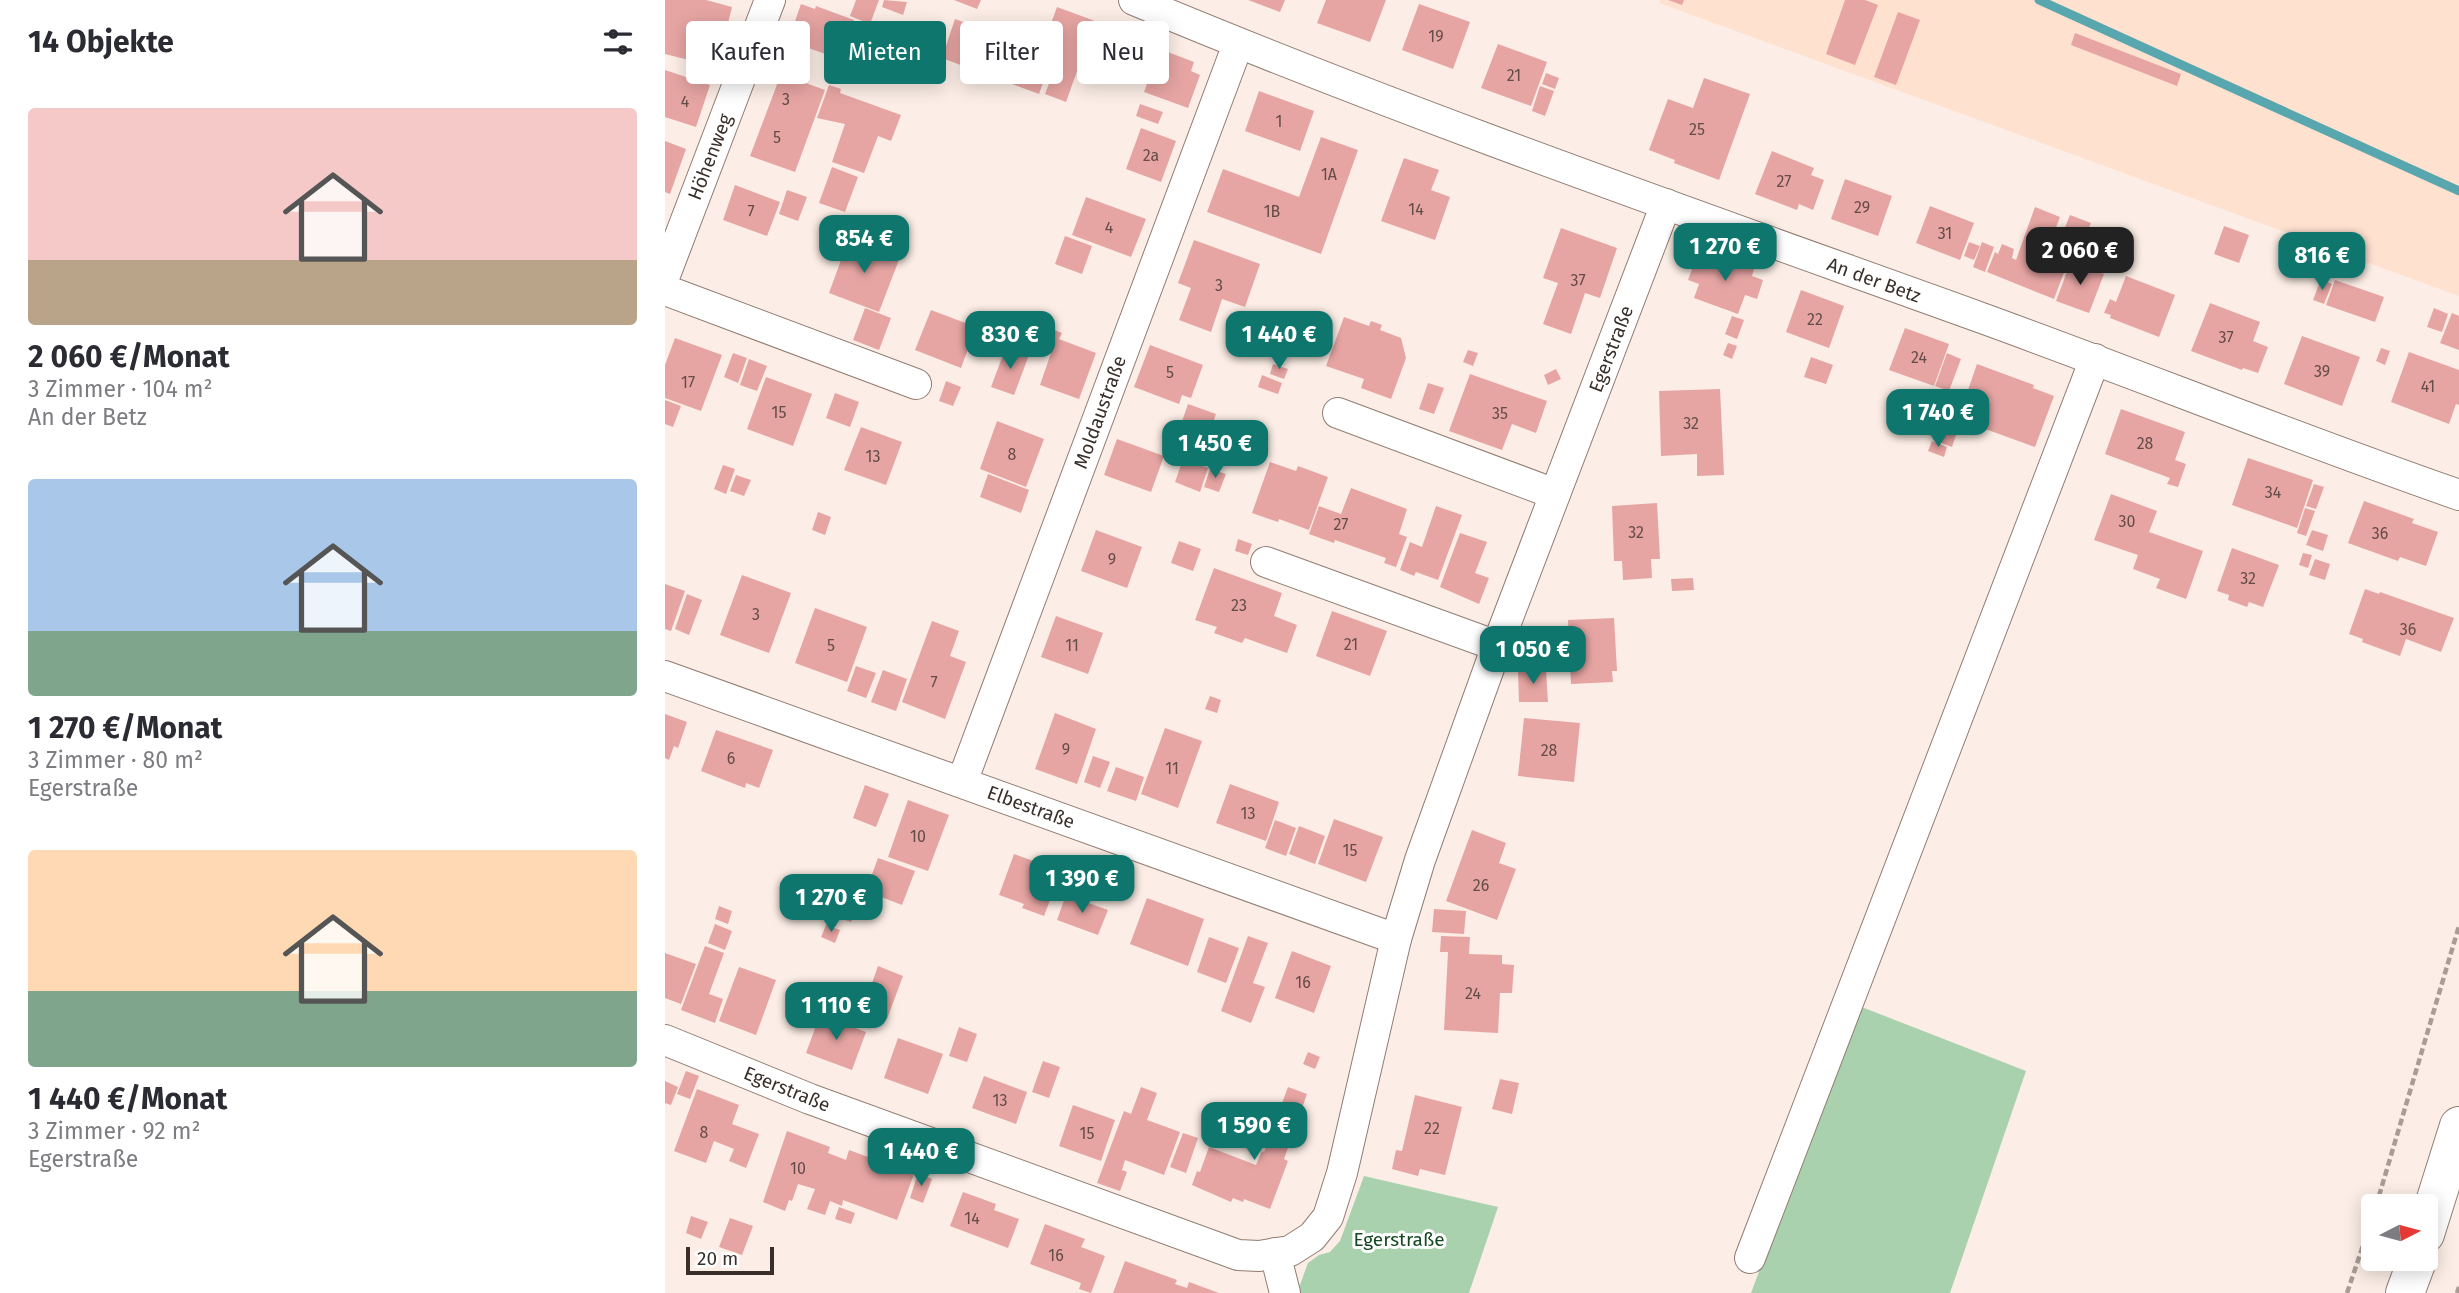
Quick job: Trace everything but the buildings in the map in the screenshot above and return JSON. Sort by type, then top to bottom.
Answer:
[{"type":"main road","points":[[2438,1194],[2459,1126]]},
{"type":"main road","points":[[2405,1293],[2413,1271]]},
{"type":"street","name":"Höhenweg","points":[[665,275],[770,0]]},
{"type":"street","name":"An der Betz","points":[[1134,0],[1238,44],[1666,204],[2095,359],[2459,495]]},
{"type":"street","name":"Moldaustraße","points":[[962,782],[1238,44]]},
{"type":"street","name":"Egerstraße","points":[[665,1040],[810,1099],[1238,1255],[1275,1254],[1299,1247],[1312,1237],[1328,1217],[1342,1173],[1397,939],[1420,860],[1497,646],[1666,204]]},
{"type":"street","points":[[665,290],[916,384]]},
{"type":"street","points":[[1750,1258],[2095,359]]},
{"type":"street","points":[[1338,414],[1555,494]]},
{"type":"street","points":[[1266,562],[1497,646]]},
{"type":"street","name":"Elbestraße","points":[[665,676],[1397,939]]},
{"type":"street","points":[[1275,1254],[1285,1293]]},
{"type":"path","points":[[2380,1194],[2459,926]]},
{"type":"path","points":[[2347,1293],[2361,1252]]},
{"type":"path","points":[[2457,1293],[2459,1287]]},
{"type":"shaded area","points":[[1660,0],[2459,0],[2459,296],[1659,3]]},
{"type":"green space","points":[[1859,1006],[2026,1071],[1950,1293],[1751,1293]]},
{"type":"green space","name":"Egerstraße","points":[[1364,1176],[1498,1207],[1469,1293],[1297,1293],[1308,1263],[1319,1255],[1330,1252],[1340,1241]]},
{"type":"waterway","points":[[2039,0],[2459,191]]}]
